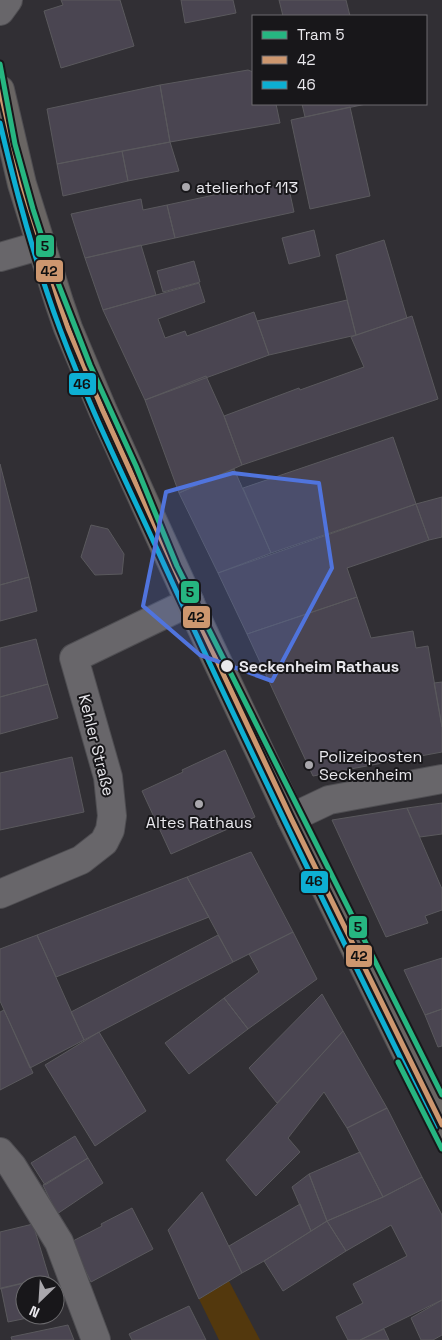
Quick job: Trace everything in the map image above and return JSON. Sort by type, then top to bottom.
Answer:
[{"type":"main road","points":[[0,93],[9,130],[11,179],[42,245],[68,328],[118,446],[291,818],[442,1125]]},
{"type":"street","points":[[0,11],[8,0]]},
{"type":"street","points":[[0,257],[42,245]]},
{"type":"street","name":"Kehler Straße","points":[[0,894],[81,860],[104,842],[110,830],[112,816],[108,777],[74,658],[190,602]]},
{"type":"street","points":[[291,818],[330,800],[442,780]]},
{"type":"street","points":[[0,1152],[12,1166],[59,1242],[96,1340]]},
{"type":"highlighted area","points":[[233,473],[319,483],[332,568],[272,681],[200,655],[143,606],[166,492]]},
{"type":"shaded area","points":[[229,1281],[260,1340],[219,1340],[199,1299]]},
{"type":"building","points":[[61,0],[120,0],[134,46],[61,68],[44,11],[63,5]]},
{"type":"building","points":[[181,0],[233,0],[236,13],[185,23]]},
{"type":"building","points":[[279,0],[346,0],[350,15],[283,15]]},
{"type":"building","points":[[248,70],[252,72],[252,105],[276,105],[280,123],[170,142],[160,85]]},
{"type":"building","points":[[160,85],[170,142],[57,164],[47,109]]},
{"type":"building","points":[[302,105],[361,105],[305,117]]},
{"type":"building","points":[[350,107],[370,196],[310,209],[291,120]]},
{"type":"building","points":[[170,142],[179,171],[128,181],[122,151]]},
{"type":"building","points":[[122,151],[128,181],[63,196],[57,164]]},
{"type":"building","points":[[261,185],[289,189],[294,212],[175,238],[167,205]]},
{"type":"building","points":[[141,199],[143,210],[167,205],[175,238],[85,258],[71,214]]},
{"type":"building","points":[[314,230],[320,256],[289,264],[282,238]]},
{"type":"building","points":[[384,240],[407,318],[356,335],[336,255]]},
{"type":"building","points":[[141,245],[156,295],[103,310],[85,258]]},
{"type":"building","points":[[194,261],[200,282],[163,292],[157,271]]},
{"type":"building","points":[[199,283],[205,302],[158,319],[165,338],[185,331],[187,336],[254,312],[269,355],[145,400],[103,310]]},
{"type":"building","points":[[347,300],[356,335],[269,355],[257,321]]},
{"type":"building","points":[[412,316],[438,399],[242,465],[224,416],[299,388],[300,390],[364,367],[351,337]]},
{"type":"building","points":[[206,376],[224,416],[242,465],[179,493],[145,400]]},
{"type":"building","points":[[393,437],[416,504],[271,553],[243,488]]},
{"type":"building","points":[[0,464],[29,577],[0,585]]},
{"type":"building","points":[[234,469],[271,553],[218,573],[179,493]]},
{"type":"building","points":[[442,497],[442,537],[429,540],[416,504]]},
{"type":"building","points":[[416,504],[429,540],[347,568],[357,597],[247,634],[218,573]]},
{"type":"building","points":[[91,525],[108,529],[124,554],[122,574],[95,575],[81,557]]},
{"type":"building","points":[[29,577],[37,611],[0,621],[0,585]]},
{"type":"building","points":[[357,597],[371,638],[413,631],[416,648],[428,646],[442,727],[442,752],[313,776],[247,634]]},
{"type":"building","points":[[36,639],[48,684],[0,697],[0,648]]},
{"type":"building","points":[[442,682],[442,727],[434,683]]},
{"type":"building","points":[[48,684],[58,718],[0,734],[0,697]]},
{"type":"building","name":"Altes Rathaus","points":[[225,750],[255,817],[171,854],[142,791]]},
{"type":"building","points":[[72,757],[84,812],[0,830],[0,773]]},
{"type":"building","points":[[442,803],[442,834],[420,837],[407,808]]},
{"type":"building","points":[[407,808],[442,889],[442,910],[425,916],[428,923],[386,937],[332,820]]},
{"type":"building","points":[[251,852],[293,932],[233,962],[187,877]]},
{"type":"building","points":[[187,877],[209,917],[56,977],[37,935]]},
{"type":"building","points":[[293,932],[317,979],[248,1029],[224,998],[259,972],[249,954]]},
{"type":"building","points":[[37,935],[84,1040],[30,1068],[0,1001],[0,949]]},
{"type":"building","points":[[218,935],[233,962],[84,1040],[71,1012]]},
{"type":"building","points":[[442,958],[442,1009],[425,1015],[404,970]]},
{"type":"building","points":[[322,994],[343,1031],[277,1103],[249,1068]]},
{"type":"building","points":[[224,998],[248,1029],[189,1074],[165,1043]]},
{"type":"building","points":[[442,1009],[442,1046],[438,1047],[425,1015]]},
{"type":"building","points":[[4,1010],[33,1073],[0,1090],[0,1012]]},
{"type":"building","points":[[343,1031],[387,1108],[347,1128],[324,1092],[288,1138],[300,1152],[256,1196],[226,1160]]},
{"type":"building","points":[[99,1032],[146,1111],[95,1146],[45,1065]]},
{"type":"building","points":[[387,1108],[422,1177],[383,1197],[347,1128]]},
{"type":"building","points":[[75,1136],[88,1158],[45,1185],[31,1163]]},
{"type":"building","points":[[360,1152],[383,1197],[327,1221],[309,1174]]},
{"type":"building","points":[[88,1158],[103,1183],[57,1214],[43,1185]]},
{"type":"building","points":[[309,1174],[327,1221],[311,1231],[292,1187]]},
{"type":"building","points":[[422,1177],[442,1215],[442,1300],[360,1340],[348,1340],[336,1317],[363,1303],[353,1284],[407,1256],[391,1225],[346,1251],[327,1221],[383,1197]]},
{"type":"building","points":[[202,1192],[242,1273],[199,1299],[168,1230]]},
{"type":"building","points":[[300,1204],[311,1231],[242,1273],[229,1246]]},
{"type":"building","points":[[132,1208],[153,1249],[91,1282],[71,1242]]},
{"type":"building","points":[[327,1221],[346,1251],[283,1291],[264,1261]]},
{"type":"building","points":[[33,1224],[48,1275],[15,1275],[15,1285],[0,1289],[0,1232]]},
{"type":"building","points":[[15,1285],[15,1321],[8,1322],[1,1288]]},
{"type":"building","points":[[442,1300],[442,1335],[433,1340],[421,1340],[411,1318]]},
{"type":"building","points":[[189,1306],[206,1340],[132,1340],[129,1334]]},
{"type":"building","points":[[68,1325],[74,1340],[12,1340],[11,1337]]},
{"type":"building","points":[[384,1329],[389,1340],[360,1340]]},
{"type":"tram line","name":"5","points":[[0,64],[15,144],[33,209],[51,265],[90,365],[136,466],[177,566],[442,1095]]},
{"type":"tram line","name":"5","points":[[398,1062],[442,1149]]},
{"type":"transit line","name":"42","points":[[0,90],[22,184],[59,302],[103,411],[195,614],[291,818],[442,1125]]},
{"type":"transit line","name":"46","points":[[0,123],[34,253],[60,329],[85,391],[232,711],[435,1128]]},
{"type":"place","name":"atelierhof 113","points":[[186,187]]},
{"type":"place","name":"Seckenheim Rathaus","points":[[227,666]]},
{"type":"place","name":"Polizeiposten Seckenheim","points":[[309,765]]},
{"type":"place","name":"Altes Rathaus","points":[[199,804]]}]
